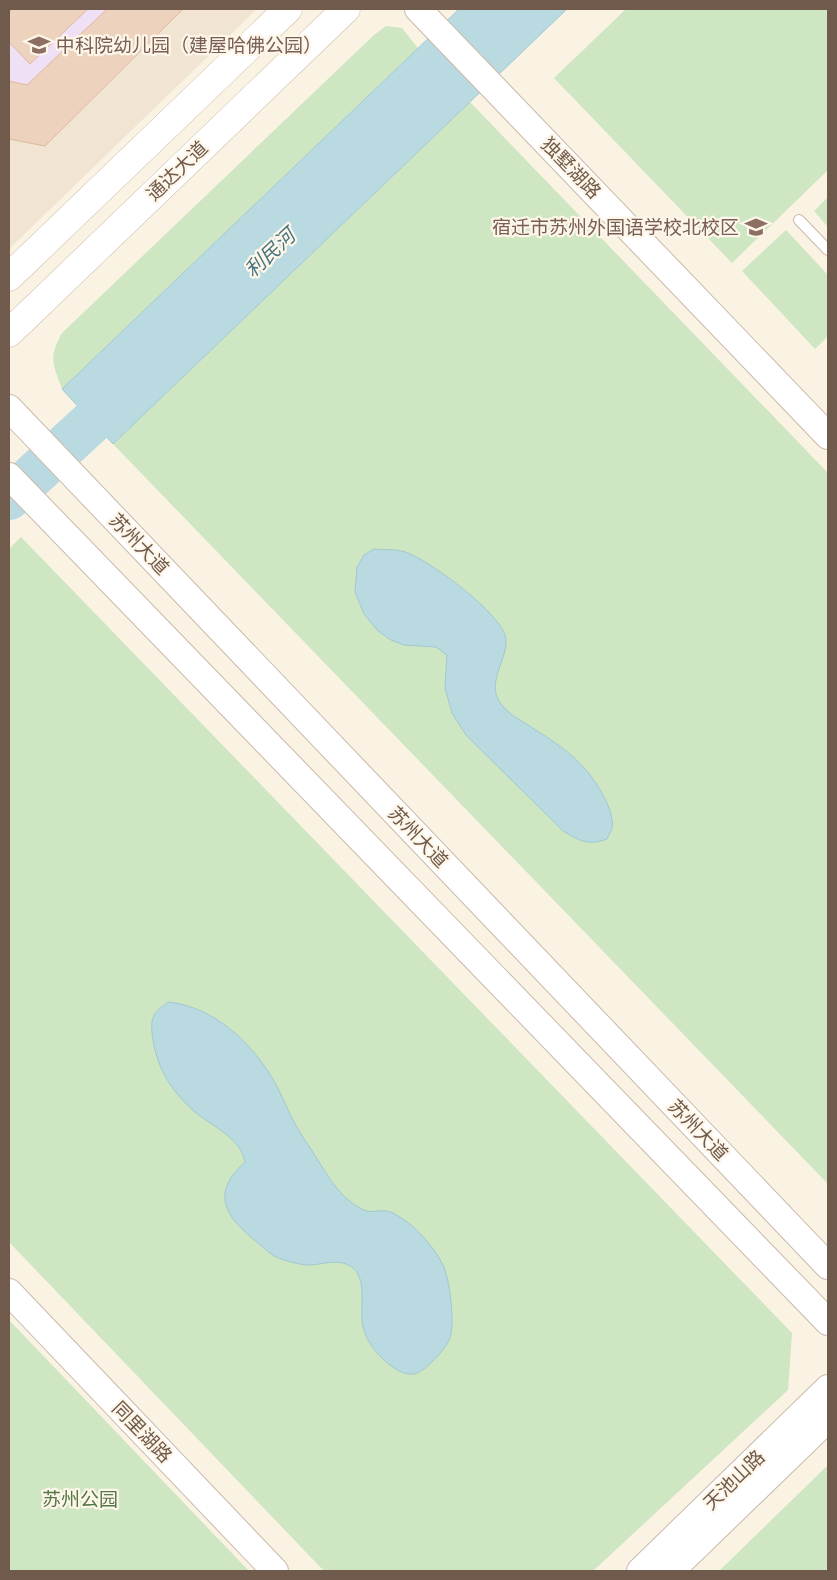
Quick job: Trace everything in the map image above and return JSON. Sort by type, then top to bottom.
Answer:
[{"type":"main road","points":[[9,277],[288,9]]},
{"type":"main road","name":"通达大道","points":[[9,333],[346,9]]},
{"type":"street","name":"独墅湖路","points":[[418,9],[828,436]]},
{"type":"street","name":"苏州大道","points":[[9,408],[828,1266]]},
{"type":"street","points":[[9,476],[828,1322]]},
{"type":"street","name":"同里湖路","points":[[9,1292],[276,1571]]},
{"type":"street","name":"天池山路","points":[[640,1571],[828,1388]]},
{"type":"street","name":"天池山路","points":[[670,1571],[828,1419]]},
{"type":"lane","points":[[799,220],[828,250]]},
{"type":"shaded area","points":[[9,9],[257,9],[9,249]]},
{"type":"shaded area","name":"中科院幼儿园（建屋哈佛公园）","points":[[9,9],[107,9],[27,85],[9,81]]},
{"type":"green space","name":"宿迁市苏州外国语学校北校区","points":[[626,9],[828,9],[828,170],[732,263],[554,78]]},
{"type":"green space","points":[[386,26],[402,28],[418,48],[62,389],[54,367],[53,355],[62,333],[374,35]]},
{"type":"green space","points":[[470,102],[828,473],[828,1184],[113,444]]},
{"type":"green space","points":[[828,197],[828,227],[814,211]]},
{"type":"green space","points":[[786,230],[828,275],[828,336],[815,349],[742,271]]},
{"type":"green space","points":[[21,537],[792,1333],[788,1390],[593,1571],[324,1571],[9,1242],[9,549]]},
{"type":"green space","name":"苏州公园","points":[[9,1320],[249,1571],[9,1571]]},
{"type":"green space","points":[[828,1465],[828,1571],[719,1571]]},
{"type":"water","points":[[459,9],[567,9],[113,444],[62,389]]},
{"type":"water","points":[[374,549],[400,551],[419,558],[464,590],[493,616],[502,628],[506,639],[506,646],[495,686],[499,701],[511,714],[546,736],[584,767],[605,799],[611,814],[612,829],[607,839],[589,842],[563,831],[466,735],[452,713],[445,688],[447,655],[436,647],[404,645],[391,640],[378,631],[364,614],[355,592],[357,567],[364,555]]},
{"type":"water","points":[[169,1002],[200,1010],[228,1027],[240,1038],[262,1062],[297,1127],[338,1190],[357,1207],[370,1211],[386,1211],[400,1217],[422,1235],[434,1250],[446,1272],[452,1322],[450,1338],[435,1359],[424,1369],[414,1374],[401,1372],[395,1369],[373,1348],[363,1327],[362,1288],[358,1274],[353,1268],[337,1262],[304,1265],[278,1258],[247,1233],[229,1212],[225,1201],[226,1189],[232,1176],[245,1162],[242,1153],[232,1139],[195,1112],[179,1097],[162,1071],[155,1051],[152,1022],[158,1010]]},
{"type":"building","points":[[12,9],[88,9],[30,64],[9,42],[9,12]]},
{"type":"building","points":[[107,9],[183,9],[45,146],[9,139],[9,81],[27,85]]},
{"type":"waterway","name":"利民河","points":[[9,498],[137,380]]},
{"type":"place","name":"中科院幼儿园（建屋哈佛公园）","points":[[39,45]]},
{"type":"place","name":"宿迁市苏州外国语学校北校区","points":[[756,227]]}]
